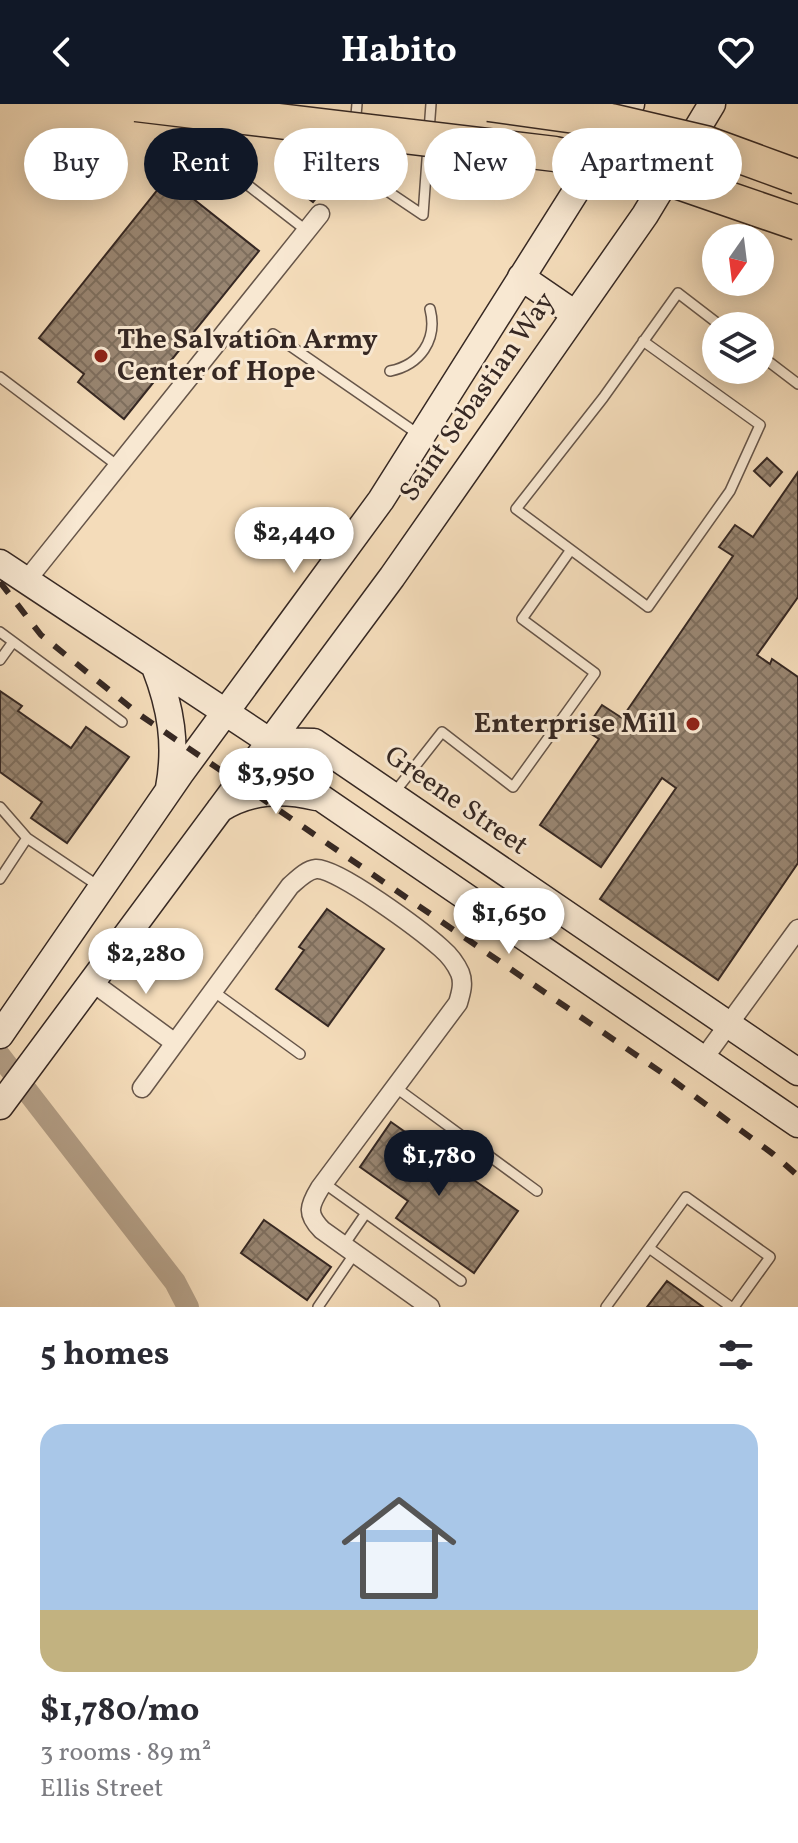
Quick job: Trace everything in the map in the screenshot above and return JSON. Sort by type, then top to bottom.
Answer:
[{"type":"highway","points":[[136,104],[555,154],[670,179],[798,223]]},
{"type":"highway","points":[[489,104],[611,121],[705,143],[798,177]]},
{"type":"main road","name":"Saint Sebastian Way","points":[[0,1035],[169,791],[381,500],[631,104]]},
{"type":"main road","name":"Saint Sebastian Way","points":[[0,1106],[392,577],[645,215],[712,104]]},
{"type":"main road","points":[[521,277],[575,314]]},
{"type":"main road","points":[[0,563],[269,741],[295,780],[798,1124]]},
{"type":"main road","points":[[155,667],[172,720],[169,791]]},
{"type":"main road","name":"Greene Street","points":[[269,741],[314,742],[798,1072]]},
{"type":"main road","points":[[220,809],[237,798],[276,791],[320,798],[332,805]]},
{"type":"street","points":[[26,581],[320,214]]},
{"type":"street","points":[[142,1088],[290,886],[302,875],[316,869],[331,872],[441,948],[460,973],[462,988],[458,1003],[324,1183],[310,1210],[313,1220],[430,1307]]},
{"type":"street","points":[[704,1058],[798,929]]},
{"type":"street","points":[[92,982],[175,1043]]},
{"type":"lane","points":[[357,104],[352,160],[359,172],[423,215],[431,104]]},
{"type":"lane","points":[[258,193],[307,231]]},
{"type":"lane","points":[[643,341],[760,425],[730,491],[648,607],[516,509],[603,398],[643,341],[678,293],[703,312]]},
{"type":"lane","points":[[390,371],[410,365],[427,347],[432,334],[430,309]]},
{"type":"lane","points":[[273,334],[421,436]]},
{"type":"lane","points":[[774,366],[798,384]]},
{"type":"lane","points":[[0,377],[119,466]]},
{"type":"lane","points":[[392,797],[442,732],[513,787],[554,732],[595,673],[522,619],[570,551]]},
{"type":"lane","points":[[0,632],[122,722]]},
{"type":"lane","points":[[0,660],[13,642]]},
{"type":"lane","points":[[0,807],[27,838],[102,888]]},
{"type":"lane","points":[[0,879],[27,838]]},
{"type":"lane","points":[[213,991],[300,1054]]},
{"type":"lane","points":[[395,1087],[537,1191]]},
{"type":"lane","points":[[324,1183],[461,1281]]},
{"type":"lane","points":[[606,1307],[686,1197],[770,1257],[732,1307],[649,1248]]},
{"type":"lane","points":[[318,1307],[366,1213]]},
{"type":"building","points":[[149,200],[195,200],[259,251],[124,419],[78,382],[84,374],[39,338]]},
{"type":"building","points":[[767,458],[782,472],[770,486],[754,471]]},
{"type":"building","name":"Enterprise Mill","points":[[798,472],[798,597],[757,655],[770,664],[772,659],[798,677],[798,863],[718,980],[600,899],[676,788],[662,778],[601,867],[540,825],[599,739],[585,730],[602,705],[622,718],[733,556],[719,547],[735,525],[753,537]]},
{"type":"building","points":[[0,691],[22,706],[18,711],[71,748],[86,727],[129,757],[67,843],[31,818],[42,802],[0,772]]},
{"type":"building","points":[[327,909],[384,949],[328,1026],[276,989],[304,950],[299,947]]},
{"type":"building","points":[[391,1122],[518,1211],[474,1273],[396,1218],[408,1201],[360,1167]]},
{"type":"building","points":[[264,1220],[331,1267],[307,1300],[241,1253]]},
{"type":"building","points":[[667,1281],[703,1307],[647,1307]]},
{"type":"waterway","points":[[0,1056],[175,1282],[188,1307]]},
{"type":"railway","points":[[0,582],[41,635],[140,715],[674,1081],[798,1176]]},
{"type":"place","name":"The Salvation Army Center of Hope","points":[[101,356]]},
{"type":"place","name":"Enterprise Mill","points":[[693,724]]}]
